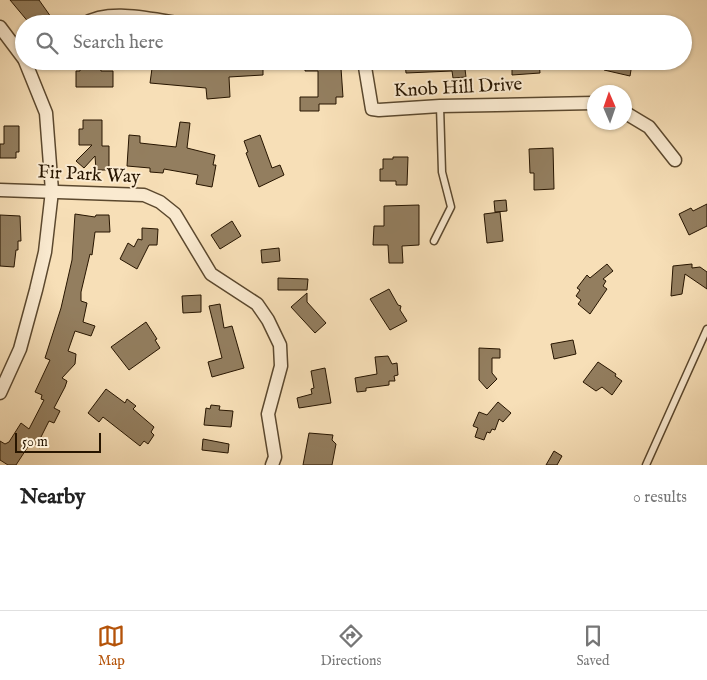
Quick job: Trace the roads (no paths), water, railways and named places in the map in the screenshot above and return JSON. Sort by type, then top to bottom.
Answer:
[{"type":"street","points":[[0,27],[15,47]]},
{"type":"street","points":[[0,393],[20,349],[36,290],[45,252],[52,191],[46,114],[29,70]]},
{"type":"street","name":"Knob Hill Drive","points":[[366,70],[372,109],[587,103]]},
{"type":"street","points":[[632,117],[649,127],[675,160]]},
{"type":"street","name":"Fir Park Way","points":[[0,190],[144,195],[160,202],[175,214],[211,274],[257,304],[268,320],[280,345],[281,366],[268,414],[275,457],[272,465]]},
{"type":"lane","points":[[434,241],[451,207],[442,172],[440,106]]},
{"type":"lane","points":[[646,465],[707,329]]}]
